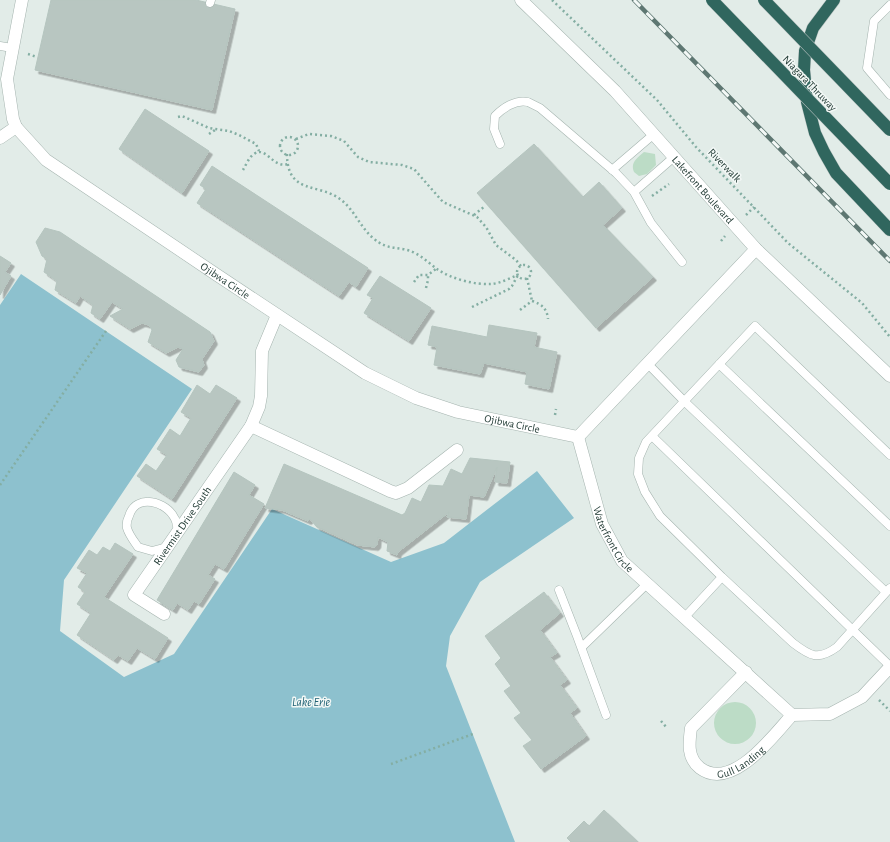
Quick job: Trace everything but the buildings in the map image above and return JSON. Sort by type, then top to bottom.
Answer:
[{"type":"highway","name":"Niagara Thruway","points":[[712,0],[890,184]]},
{"type":"highway","points":[[764,0],[890,130]]},
{"type":"highway","points":[[834,0],[813,28],[805,50],[804,70],[808,102],[815,133],[836,173],[890,230]]},
{"type":"street","name":"Ojibwa Circle","points":[[22,0],[6,47],[6,79],[13,119],[16,127],[46,160],[365,373],[416,398],[458,412],[578,437]]},
{"type":"street","name":"Lakefront Boulevard","points":[[521,0],[615,91],[756,249],[890,376]]},
{"type":"street","points":[[0,138],[16,127]]},
{"type":"street","points":[[578,437],[756,249]]},
{"type":"street","name":"Rivermist Drive South","points":[[164,614],[134,595],[251,426],[259,407],[261,396],[262,351],[277,315]]},
{"type":"street","points":[[251,426],[396,493],[408,488],[457,450]]},
{"type":"street","name":"Waterfront Circle","points":[[578,437],[602,524],[622,561],[792,715]]},
{"type":"street","points":[[792,715],[830,714],[862,697],[890,667]]},
{"type":"street","name":"Gull Landing","points":[[746,672],[691,728],[689,741],[691,758],[699,767],[709,773],[737,769],[750,760],[792,715]]},
{"type":"lane","points":[[890,5],[874,21],[867,68],[890,95]]},
{"type":"lane","points":[[500,144],[494,129],[495,116],[502,109],[513,104],[526,102],[540,108],[612,170],[634,192],[651,223],[682,262]]},
{"type":"lane","points":[[612,170],[654,134]]},
{"type":"lane","points":[[634,192],[674,157]]},
{"type":"lane","points":[[647,363],[684,401],[888,590],[837,647],[827,654],[816,656],[806,653],[793,643],[722,577],[660,516],[645,492],[638,474],[639,458],[646,442],[684,401],[755,326],[890,455]]},
{"type":"lane","points":[[719,364],[890,526]]},
{"type":"lane","points":[[652,436],[890,667]]},
{"type":"lane","points":[[167,546],[152,551],[138,547],[127,528],[130,510],[138,503],[150,501],[157,503],[175,518],[178,531]]},
{"type":"lane","points":[[684,618],[722,577]]},
{"type":"lane","points":[[582,647],[647,584]]},
{"type":"lane","points":[[559,590],[582,647],[606,715]]},
{"type":"path","name":"Riverwalk","points":[[552,0],[657,100],[696,147],[788,244],[862,303],[890,337]]},
{"type":"path","points":[[30,55],[37,57]]},
{"type":"path","points":[[178,117],[182,116],[208,128],[229,131],[250,140],[256,144],[260,151],[279,164],[288,164]]},
{"type":"path","points":[[209,134],[216,129]]},
{"type":"path","points":[[296,139],[298,150],[294,154],[287,154],[281,150],[282,142],[288,137],[296,139],[309,134],[331,136],[344,141],[358,157],[369,162],[408,166],[418,173],[443,202],[474,215],[486,227],[496,245],[516,260],[521,266]]},
{"type":"path","points":[[243,170],[252,155],[260,151]]},
{"type":"path","points":[[287,154],[288,164],[292,174],[301,184],[334,195],[341,199],[366,232],[379,242],[391,248],[416,253],[436,269],[452,276],[477,283],[493,284],[518,275]]},
{"type":"path","points":[[652,196],[669,184]]},
{"type":"path","points":[[474,215],[485,206]]},
{"type":"path","points":[[746,215],[754,207]]},
{"type":"path","points":[[518,275],[521,278],[527,278],[531,275],[530,269],[526,265],[521,266]]},
{"type":"path","points":[[472,307],[509,289],[518,275],[518,269],[521,266]]},
{"type":"path","points":[[414,282],[419,276],[428,275],[436,269]]},
{"type":"path","points":[[426,288],[428,275]]},
{"type":"path","points":[[527,278],[532,301]]},
{"type":"path","points":[[520,310],[532,301]]},
{"type":"path","points":[[532,301],[541,304],[545,308],[548,319]]},
{"type":"path","points":[[0,485],[106,331]]},
{"type":"path","points":[[555,415],[556,409]]},
{"type":"path","points":[[876,697],[890,711]]},
{"type":"path","points":[[662,721],[666,728]]},
{"type":"path","points":[[391,764],[473,734]]},
{"type":"green space","points":[[644,152],[655,154],[656,165],[647,174],[639,176],[634,172],[633,166],[635,161]]},
{"type":"green space","points":[[731,702],[739,702],[747,705],[753,711],[756,723],[753,735],[747,741],[739,744],[731,744],[723,741],[717,735],[714,727],[714,719],[717,711],[723,705]]},
{"type":"water","name":"Lake Erie","points":[[21,274],[192,389],[64,580],[60,631],[124,677],[174,654],[272,509],[391,562],[444,543],[537,471],[574,518],[480,582],[450,636],[446,666],[515,842],[0,842],[0,305]]},
{"type":"railway","points":[[634,0],[890,261]]}]
